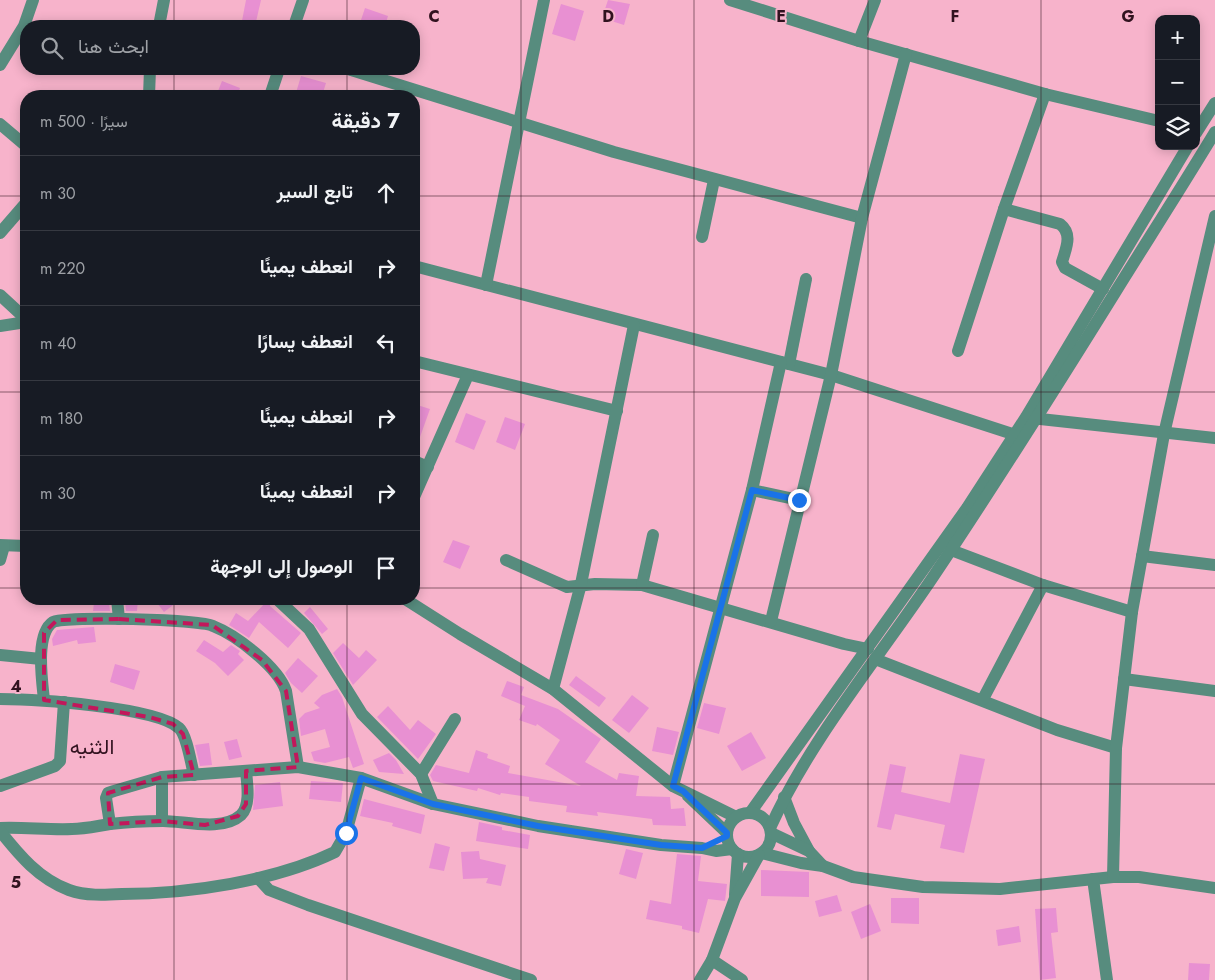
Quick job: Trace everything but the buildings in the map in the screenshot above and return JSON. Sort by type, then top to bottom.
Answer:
[{"type":"street","points":[[26,20],[33,0]]},
{"type":"street","points":[[160,20],[164,0]]},
{"type":"street","points":[[296,20],[303,0]]},
{"type":"street","points":[[486,285],[544,0]]},
{"type":"street","points":[[730,0],[859,41],[1045,94],[1155,120]]},
{"type":"street","points":[[859,41],[875,0]]},
{"type":"street","points":[[0,65],[20,32]]},
{"type":"street","points":[[771,621],[831,375],[862,218],[906,54]]},
{"type":"street","points":[[149,90],[150,75]]},
{"type":"street","points":[[272,90],[277,75]]},
{"type":"street","points":[[363,75],[401,90]]},
{"type":"street","points":[[958,351],[1004,209],[1045,94]]},
{"type":"street","points":[[420,96],[520,122],[614,152],[714,180],[862,218]]},
{"type":"street","points":[[1200,126],[1215,103]]},
{"type":"street","points":[[0,124],[20,141]]},
{"type":"street","points":[[871,654],[972,510],[1215,133],[1200,131]]},
{"type":"street","points":[[1031,418],[1103,289],[1186,150]]},
{"type":"street","points":[[702,237],[714,180]]},
{"type":"street","points":[[1004,209],[1060,224],[1066,229],[1068,237],[1062,262],[1065,268],[1103,289]]},
{"type":"street","points":[[0,233],[20,210]]},
{"type":"street","points":[[1113,877],[1116,748],[1132,612],[1164,434],[1215,216]]},
{"type":"street","points":[[420,268],[831,375],[1020,436]]},
{"type":"street","points":[[678,788],[721,608],[806,279]]},
{"type":"street","points":[[0,295],[20,314]]},
{"type":"street","points":[[0,326],[20,321]]},
{"type":"street","points":[[553,689],[581,584],[634,325]]},
{"type":"street","points":[[420,363],[617,410]]},
{"type":"street","points":[[420,484],[468,375]]},
{"type":"street","points":[[1031,418],[1164,434],[1215,438]]},
{"type":"street","points":[[420,463],[428,467]]},
{"type":"street","points":[[752,490],[799,500]]},
{"type":"street","points":[[702,848],[727,834],[731,822],[736,817],[750,813],[952,550],[972,510]]},
{"type":"street","points":[[642,585],[653,535]]},
{"type":"street","points":[[0,560],[2,546],[20,546]]},
{"type":"street","points":[[952,550],[1042,585],[1132,612]]},
{"type":"street","points":[[1142,556],[1215,565]]},
{"type":"street","points":[[506,560],[568,587],[581,584],[642,585],[771,621],[844,644],[1057,730],[1116,748]]},
{"type":"street","points":[[983,699],[1042,585]]},
{"type":"street","points":[[118,605],[119,619]]},
{"type":"street","points":[[283,605],[309,629],[362,714],[421,774],[433,804]]},
{"type":"street","points":[[414,605],[553,689],[678,788],[727,834],[735,851],[735,898]]},
{"type":"street","points":[[44,700],[41,659],[44,633],[53,622],[119,619],[210,625],[244,645],[277,675],[284,687],[298,767]]},
{"type":"street","points":[[0,655],[41,659]]},
{"type":"street","points":[[1124,680],[1215,691]]},
{"type":"street","points":[[700,980],[712,960],[735,898],[760,854],[768,847],[771,831],[784,797],[847,686]]},
{"type":"street","points":[[0,699],[44,700],[103,707],[173,724],[184,734],[194,775]]},
{"type":"street","points":[[0,786],[55,766],[60,761],[64,702]]},
{"type":"street","points":[[421,774],[456,719]]},
{"type":"street","points":[[110,824],[106,798],[108,793],[162,777],[298,767],[361,778],[433,804],[538,826],[661,845],[716,851],[735,851],[744,856],[760,854],[822,866],[853,877],[948,889],[1000,889],[1113,877],[1139,877],[1215,888]]},
{"type":"street","points":[[0,830],[29,827],[71,830],[110,824],[162,821],[205,825],[238,816],[246,804],[246,771]]},
{"type":"street","points":[[162,777],[162,821]]},
{"type":"street","points":[[0,830],[33,869],[67,889],[76,892],[104,895],[202,889],[258,878],[335,852],[346,833],[361,778]]},
{"type":"street","points":[[678,788],[736,817]]},
{"type":"street","points":[[784,797],[794,823],[809,851],[822,866]]},
{"type":"street","points":[[750,813],[763,818],[771,831],[809,851]]},
{"type":"street","points":[[258,878],[269,890],[308,906],[531,980]]},
{"type":"street","points":[[1093,879],[1107,980]]},
{"type":"street","points":[[712,960],[742,980]]},
{"type":"highlighted area","points":[[119,619],[212,625],[262,660],[286,691],[298,767],[246,771],[246,804],[238,816],[205,825],[162,821],[110,824],[108,793],[162,777],[194,775],[183,734],[173,724],[149,717],[44,700],[44,633],[57,620]]},
{"type":"district","name":"الثنيه","points":[[92,747]]},
{"type":"route","points":[[346,833],[361,778],[433,804],[538,826],[661,845],[702,848],[727,836],[727,833],[683,791],[673,786],[752,490],[799,500]]}]
